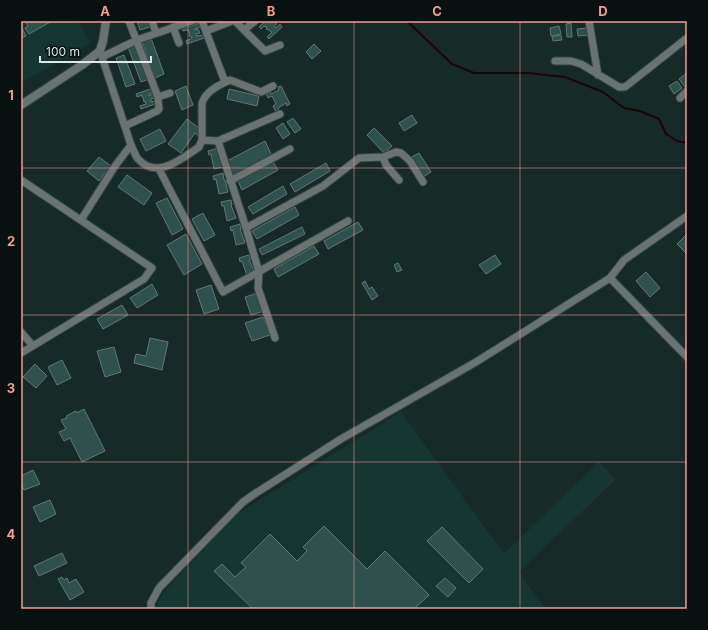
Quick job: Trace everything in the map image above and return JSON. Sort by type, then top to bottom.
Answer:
[{"type":"street","points":[[106,21],[101,54],[131,145],[137,158],[144,164],[159,169],[176,163],[199,147],[202,140],[202,103],[208,93],[225,82],[230,80],[261,92],[273,86]]},
{"type":"street","points":[[125,126],[157,111],[159,108],[158,97],[129,21]]},
{"type":"street","points":[[152,21],[156,33]]},
{"type":"street","points":[[21,105],[101,54],[192,21]]},
{"type":"street","points":[[202,21],[225,82]]},
{"type":"street","points":[[206,31],[232,21]]},
{"type":"street","points":[[235,21],[265,51],[280,45]]},
{"type":"street","points":[[244,30],[255,21]]},
{"type":"street","points":[[589,21],[598,75]]},
{"type":"street","points":[[173,27],[179,43]]},
{"type":"street","points":[[555,61],[575,62],[581,64],[619,87],[625,87],[687,38]]},
{"type":"street","points":[[680,98],[687,91]]},
{"type":"street","points":[[158,97],[170,93]]},
{"type":"street","points":[[202,140],[218,141],[280,114]]},
{"type":"street","points":[[218,141],[259,272],[258,288],[276,338]]},
{"type":"street","points":[[81,220],[131,145]]},
{"type":"street","points":[[230,181],[290,149]]},
{"type":"street","points":[[246,228],[323,186],[359,158],[383,157],[396,152],[401,153],[410,161],[423,182]]},
{"type":"street","points":[[383,157],[386,165],[399,180]]},
{"type":"street","points":[[159,169],[223,292],[348,221]]},
{"type":"street","points":[[21,180],[152,268],[144,279],[21,353]]},
{"type":"street","points":[[151,609],[151,603],[159,588],[243,502],[341,439],[476,362],[610,278],[624,260],[687,216]]},
{"type":"street","points":[[610,278],[687,357]]},
{"type":"street","points":[[21,332],[33,346]]},
{"type":"shaded area","points":[[21,21],[77,21],[91,43],[21,83]]},
{"type":"shaded area","points":[[401,412],[504,554],[599,461],[615,480],[519,572],[545,609],[157,609],[158,602],[164,592],[237,514]]},
{"type":"building","points":[[25,21],[52,21],[29,34],[25,28],[28,26]]},
{"type":"building","points":[[137,21],[148,21],[150,27],[140,30]]},
{"type":"building","points":[[265,21],[271,21],[271,23],[274,21],[277,24],[274,26],[276,28],[280,24],[282,27],[269,39],[267,37],[272,32],[266,29],[266,26],[261,29],[259,27]]},
{"type":"building","points":[[199,23],[200,27],[195,30],[198,29],[200,33],[196,34],[197,36],[203,35],[204,38],[187,44],[186,41],[192,38],[191,36],[190,37],[189,31],[183,31],[182,29]]},
{"type":"building","points":[[571,23],[572,37],[567,37],[566,24]]},
{"type":"building","points":[[21,26],[26,36],[21,38]]},
{"type":"building","points":[[559,26],[561,34],[551,36],[550,28]]},
{"type":"building","points":[[588,28],[589,35],[578,36],[577,29]]},
{"type":"building","points":[[561,35],[562,40],[553,41],[552,37]]},
{"type":"building","points":[[151,38],[164,74],[155,78],[142,42]]},
{"type":"building","points":[[136,44],[149,79],[141,82],[128,47]]},
{"type":"building","points":[[314,44],[321,51],[312,59],[306,52]]},
{"type":"building","points":[[124,55],[135,84],[126,87],[116,58]]},
{"type":"building","points":[[687,73],[687,85],[685,87],[679,79]]},
{"type":"building","points":[[677,81],[682,88],[674,94],[669,86]]},
{"type":"building","points":[[186,86],[193,105],[182,110],[175,91]]},
{"type":"building","points":[[281,86],[290,104],[287,106],[286,103],[278,108],[279,110],[276,112],[273,106],[276,104],[272,96],[268,98],[266,94],[270,92],[271,94],[279,90],[278,87]]},
{"type":"building","points":[[153,88],[154,92],[149,94],[149,96],[153,94],[154,98],[151,99],[151,102],[157,100],[158,103],[141,109],[140,106],[146,104],[145,101],[144,102],[142,95],[137,97],[136,94]]},
{"type":"building","points":[[229,89],[259,96],[257,106],[227,99]]},
{"type":"building","points":[[412,115],[417,123],[404,131],[399,123]]},
{"type":"building","points":[[293,118],[301,129],[295,133],[287,122]]},
{"type":"building","points":[[187,119],[199,128],[198,130],[201,132],[198,136],[195,133],[181,153],[168,144]]},
{"type":"building","points":[[283,123],[290,134],[283,139],[276,128]]},
{"type":"building","points":[[374,128],[392,146],[384,153],[367,135]]},
{"type":"building","points":[[160,129],[166,141],[146,151],[140,139]]},
{"type":"building","points":[[265,141],[272,156],[234,176],[227,161]]},
{"type":"building","points":[[218,148],[223,167],[214,169],[211,154],[209,155],[208,151]]},
{"type":"building","points":[[419,153],[431,172],[422,178],[410,158]]},
{"type":"building","points":[[99,157],[111,166],[99,181],[87,171]]},
{"type":"building","points":[[273,162],[278,170],[242,190],[238,181]]},
{"type":"building","points":[[326,163],[330,171],[295,192],[290,184]]},
{"type":"building","points":[[223,173],[228,192],[219,194],[216,179],[214,180],[213,176]]},
{"type":"building","points":[[127,175],[152,193],[144,205],[118,187]]},
{"type":"building","points":[[283,186],[287,194],[253,214],[248,207]]},
{"type":"building","points":[[167,198],[183,229],[172,235],[156,203]]},
{"type":"building","points":[[231,200],[231,205],[236,218],[227,221],[224,206],[222,206],[221,202]]},
{"type":"building","points":[[295,207],[299,215],[257,239],[252,231]]},
{"type":"building","points":[[203,213],[215,235],[204,241],[192,219]]},
{"type":"building","points":[[358,222],[363,230],[328,249],[324,241]]},
{"type":"building","points":[[240,224],[240,229],[245,243],[236,245],[233,230],[231,231],[230,227]]},
{"type":"building","points":[[302,227],[305,234],[262,255],[259,249]]},
{"type":"building","points":[[186,234],[202,264],[184,275],[167,245]]},
{"type":"building","points":[[687,234],[687,254],[677,244]]},
{"type":"building","points":[[314,246],[319,254],[278,277],[274,269]]},
{"type":"building","points":[[249,255],[251,259],[249,260],[255,273],[247,276],[242,261],[240,262],[239,258]]},
{"type":"building","points":[[495,255],[501,264],[486,274],[479,265]]},
{"type":"building","points":[[398,263],[402,270],[397,272],[394,265]]},
{"type":"building","points":[[646,272],[660,288],[650,297],[636,281]]},
{"type":"building","points":[[365,281],[369,289],[372,287],[378,296],[372,300],[362,283]]},
{"type":"building","points":[[152,284],[158,295],[137,308],[130,298]]},
{"type":"building","points":[[211,285],[219,309],[204,314],[196,290]]},
{"type":"building","points":[[258,293],[264,311],[251,315],[245,297]]},
{"type":"building","points":[[122,305],[128,315],[103,329],[97,319]]},
{"type":"building","points":[[263,317],[270,335],[252,341],[245,323]]},
{"type":"building","points":[[150,338],[168,342],[162,370],[134,363],[136,354],[146,356]]},
{"type":"building","points":[[114,347],[121,372],[105,377],[97,351]]},
{"type":"building","points":[[62,360],[71,378],[57,385],[48,367]]},
{"type":"building","points":[[35,364],[47,376],[36,388],[23,377]]},
{"type":"building","points":[[84,409],[105,451],[82,462],[70,438],[64,441],[59,432],[66,429],[61,420],[67,418],[66,416],[76,411],[77,413]]},
{"type":"building","points":[[33,470],[40,484],[24,490],[21,483],[21,476]]},
{"type":"building","points":[[50,500],[56,514],[40,522],[33,507]]},
{"type":"building","points":[[324,526],[367,569],[385,551],[429,595],[414,609],[253,609],[214,571],[222,564],[235,577],[246,567],[241,563],[270,534],[297,561],[307,551],[303,547]]},
{"type":"building","points":[[442,527],[483,569],[469,583],[427,541]]},
{"type":"building","points":[[62,553],[67,563],[39,576],[34,566]]},
{"type":"building","points":[[62,577],[64,580],[67,578],[69,583],[76,579],[84,592],[70,600],[58,579]]},
{"type":"building","points":[[445,578],[456,588],[448,597],[436,586]]},
{"type":"waterway","points":[[407,21],[452,64],[474,73],[528,73],[565,77],[603,92],[624,108],[640,111],[659,119],[666,134],[677,141],[687,143]]}]
